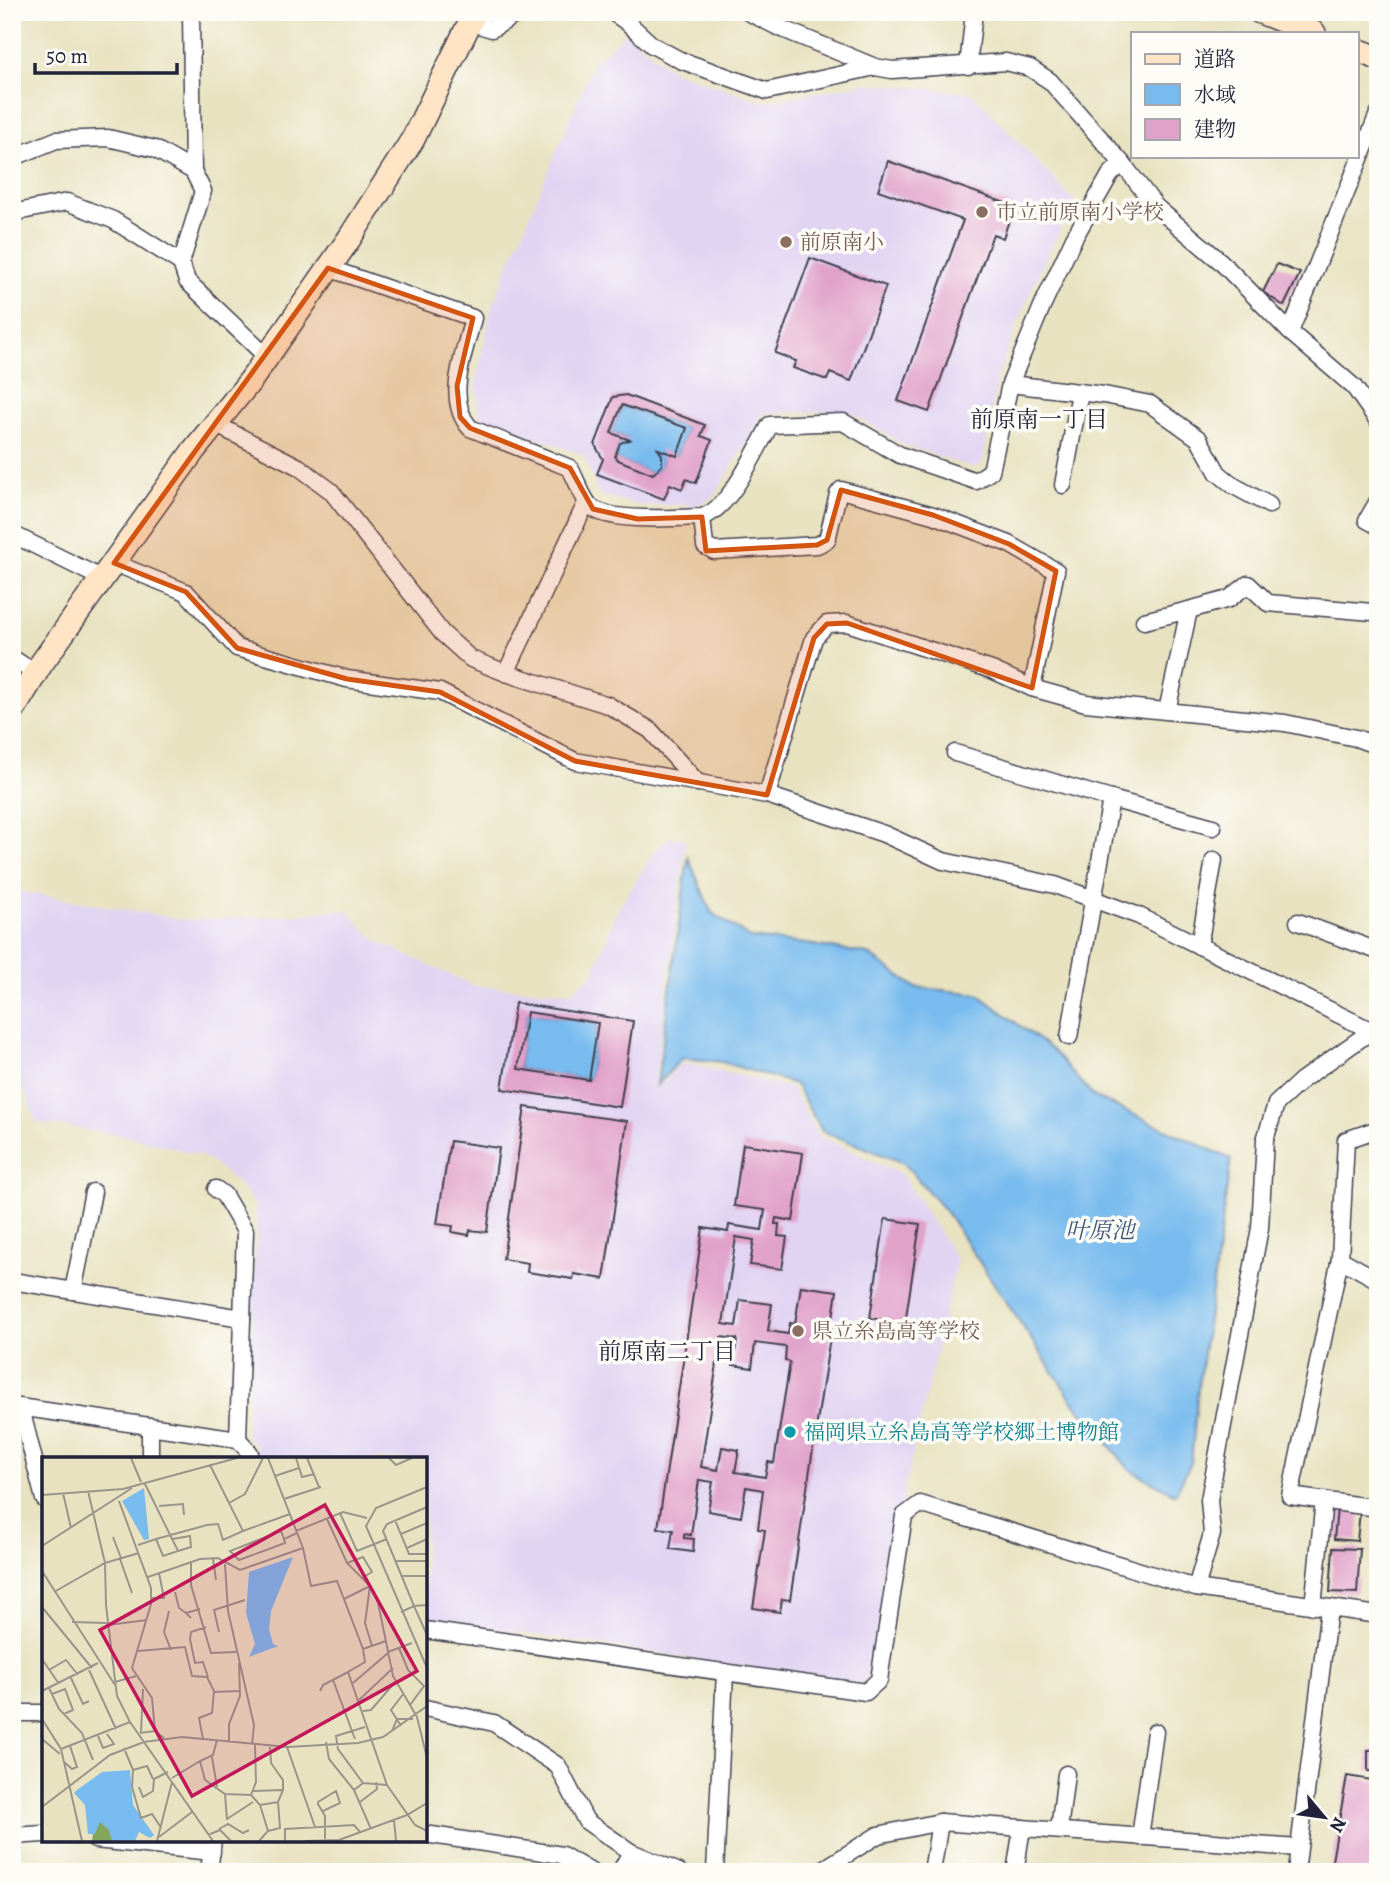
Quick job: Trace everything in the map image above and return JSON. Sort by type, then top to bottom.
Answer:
[{"type":"street","points":[[191,12],[193,171],[203,191],[181,263],[187,281],[267,357]]},
{"type":"street","points":[[12,712],[35,674],[194,450],[267,357],[328,268],[413,139],[474,18],[492,29],[520,12]]},
{"type":"street","points":[[611,12],[652,45],[680,60],[767,91],[875,67]]},
{"type":"street","points":[[748,12],[875,67],[892,70],[1006,62],[1030,68],[1050,81],[1122,163],[1156,207],[1220,261],[1290,332],[1354,387],[1378,421]]},
{"type":"street","points":[[968,66],[974,12]]},
{"type":"street","points":[[1260,12],[1311,32]]},
{"type":"street","points":[[1358,50],[1378,58]]},
{"type":"street","points":[[1290,332],[1378,114]]},
{"type":"street","points":[[12,158],[56,140],[108,138],[155,149],[193,171]]},
{"type":"street","points":[[328,268],[473,318],[457,386],[460,416],[470,428],[570,468],[586,503],[593,509],[638,519],[711,515],[743,474],[770,425],[843,422],[900,455],[976,481],[991,471],[1010,384],[1043,304],[1074,238],[1110,175],[1122,163]]},
{"type":"street","points":[[12,214],[66,202],[113,220],[181,263]]},
{"type":"street","points":[[1010,384],[1104,395],[1150,404],[1199,439],[1218,472],[1234,485],[1269,505]]},
{"type":"street","points":[[1063,485],[1080,393]]},
{"type":"street","points":[[215,424],[299,467],[331,491],[442,633],[471,659],[506,673],[608,705],[650,730],[698,783]]},
{"type":"street","points":[[702,517],[705,546],[714,551],[817,545],[827,540],[838,494],[842,490],[933,515],[1009,544],[1056,571],[1032,688]]},
{"type":"street","points":[[1378,501],[1367,520],[1378,526]]},
{"type":"street","points":[[506,673],[586,503]]},
{"type":"street","points":[[12,534],[109,571],[186,592],[237,648],[346,679],[440,692],[575,761],[767,795],[884,834],[943,861],[1055,885],[1139,916],[1374,1028],[1302,1080],[1276,1104],[1265,1140],[1260,1228],[1209,1500],[1212,1534],[1196,1588]]},
{"type":"street","points":[[1144,621],[1229,599],[1248,584],[1268,603],[1372,612]]},
{"type":"street","points":[[1167,711],[1189,610]]},
{"type":"street","points":[[767,795],[814,638],[827,624],[847,623],[992,670],[1032,688],[1086,703],[1285,723],[1356,738],[1378,746]]},
{"type":"street","points":[[12,658],[35,674]]},
{"type":"street","points":[[955,753],[1213,827]]},
{"type":"street","points":[[1069,1037],[1111,799]]},
{"type":"street","points":[[1199,946],[1214,860]]},
{"type":"street","points":[[1298,922],[1378,951]]},
{"type":"street","points":[[1378,1129],[1346,1140],[1340,1259],[1290,1496],[1378,1508]]},
{"type":"street","points":[[216,1189],[224,1195],[245,1231],[238,1439]]},
{"type":"street","points":[[73,1291],[93,1192]]},
{"type":"street","points":[[1340,1259],[1378,1280]]},
{"type":"street","points":[[12,1281],[242,1318]]},
{"type":"street","points":[[42,1492],[17,1407],[238,1439],[250,1453],[250,1457]]},
{"type":"street","points":[[150,1426],[150,1457]]},
{"type":"street","points":[[1296,1872],[1321,1607],[1324,1500]]},
{"type":"street","points":[[427,1630],[866,1692],[879,1680],[904,1516],[920,1504],[1196,1588],[1378,1615]]},
{"type":"street","points":[[715,1872],[725,1672]]},
{"type":"street","points":[[427,1708],[494,1723],[558,1766],[586,1821],[631,1852],[679,1872]]},
{"type":"street","points":[[12,1713],[42,1713]]},
{"type":"street","points":[[1140,1837],[1155,1732]]},
{"type":"street","points":[[1059,1830],[1066,1774]]},
{"type":"street","points":[[819,1872],[878,1835],[940,1822],[1298,1849]]},
{"type":"street","points":[[932,1872],[940,1822]]},
{"type":"street","points":[[1015,1872],[1022,1828]]},
{"type":"street","points":[[12,1836],[42,1834]]},
{"type":"street","points":[[427,1834],[562,1855],[591,1872]]},
{"type":"street","points":[[134,1842],[213,1846],[209,1872]]},
{"type":"street","points":[[620,1872],[631,1852]]},
{"type":"highlighted area","points":[[328,268],[473,318],[457,386],[460,417],[470,428],[570,468],[593,509],[638,519],[702,517],[706,551],[817,545],[827,540],[841,490],[933,515],[1009,544],[1056,571],[1032,688],[847,623],[827,624],[814,638],[767,795],[575,761],[440,692],[347,679],[237,648],[186,592],[114,563]]},
{"type":"shaded area","name":"前原南小","points":[[626,33],[673,71],[764,102],[868,83],[972,93],[1074,201],[1034,283],[997,377],[983,462],[974,468],[904,445],[847,411],[764,413],[714,497],[698,505],[639,505],[599,495],[584,455],[479,416],[476,383],[491,309],[593,63]]},
{"type":"shaded area","points":[[669,838],[686,839],[654,1091],[683,1062],[791,1088],[819,1136],[901,1174],[957,1260],[904,1492],[874,1676],[861,1685],[427,1618],[427,1457],[256,1457],[256,1446],[246,1436],[257,1225],[255,1205],[236,1181],[204,1157],[121,1135],[37,1123],[21,1082],[12,1072],[12,890],[186,920],[347,910],[381,943],[474,986],[571,992],[593,975],[616,913],[654,852]]},
{"type":"water","points":[[622,405],[687,428],[677,456],[662,455],[662,465],[653,474],[618,460],[615,456],[620,443],[628,439],[611,433]]},
{"type":"water","name":"叶原池","points":[[688,857],[711,912],[750,938],[868,954],[915,987],[978,994],[1052,1050],[1093,1096],[1231,1159],[1198,1389],[1191,1463],[1175,1494],[1130,1470],[1074,1403],[946,1212],[904,1163],[822,1131],[795,1084],[722,1062],[682,1058],[657,1085]]},
{"type":"water","points":[[527,1012],[598,1023],[589,1080],[518,1069]]},
{"type":"building","points":[[888,161],[1014,206],[1003,238],[993,234],[929,412],[898,401],[963,220],[878,190]]},
{"type":"building","points":[[810,258],[886,286],[851,381],[830,373],[827,380],[793,368],[796,361],[775,353]]},
{"type":"building","points":[[1277,264],[1300,273],[1284,306],[1263,292]]},
{"type":"building","points":[[626,395],[705,425],[701,436],[712,440],[696,483],[686,479],[682,489],[670,484],[664,499],[597,474],[603,459],[595,445],[613,397]],"holes":[[[622,405],[687,428],[677,456],[658,449],[662,455],[662,465],[653,474],[618,460],[615,456],[620,443],[630,440],[611,433]]]},
{"type":"building","points":[[515,1003],[633,1021],[620,1107],[502,1089]],"holes":[[[527,1012],[598,1023],[589,1080],[518,1069]]]},
{"type":"building","points":[[525,1107],[627,1121],[604,1279],[574,1274],[573,1279],[527,1272],[528,1263],[503,1259]]},
{"type":"building","points":[[450,1141],[499,1148],[487,1232],[470,1230],[469,1235],[452,1232],[453,1226],[437,1224]]},
{"type":"building","points":[[743,1144],[803,1153],[793,1221],[776,1218],[775,1224],[779,1224],[778,1236],[787,1237],[782,1269],[750,1265],[754,1240],[736,1237],[723,1324],[736,1326],[740,1300],[772,1304],[768,1331],[788,1334],[790,1323],[795,1324],[801,1286],[837,1291],[790,1600],[782,1599],[780,1612],[753,1608],[765,1530],[758,1529],[763,1490],[746,1487],[741,1517],[708,1511],[713,1482],[699,1480],[691,1535],[684,1534],[684,1538],[694,1539],[693,1552],[670,1549],[673,1530],[658,1528],[703,1228],[728,1232],[729,1225],[762,1230],[765,1210],[734,1206]],"holes":[[[721,1337],[737,1339],[733,1365],[752,1368],[755,1343],[786,1347],[785,1361],[790,1362],[774,1463],[768,1462],[765,1477],[735,1472],[739,1450],[722,1447],[718,1470],[701,1467]]]},
{"type":"building","points":[[885,1219],[920,1224],[905,1324],[870,1318]]},
{"type":"building","points":[[1337,1509],[1360,1511],[1357,1541],[1334,1539]]},
{"type":"building","points":[[1333,1548],[1360,1549],[1357,1593],[1330,1592]]},
{"type":"building","points":[[1368,1750],[1378,1750],[1378,1771],[1368,1771]]},
{"type":"building","points":[[1347,1776],[1378,1781],[1378,1858],[1375,1872],[1330,1872]]},
{"type":"place","name":"市立前原南小学校","points":[[982,212]]},
{"type":"place","name":"前原南小","points":[[786,242]]},
{"type":"place","name":"県立糸島高等学校","points":[[798,1331]]},
{"type":"place","name":"福岡県立糸島高等学校郷土博物館","points":[[790,1432]]},
{"type":"district","name":"前原南一丁目","points":[[1039,419]]},
{"type":"district","name":"前原南二丁目","points":[[667,1351]]}]
